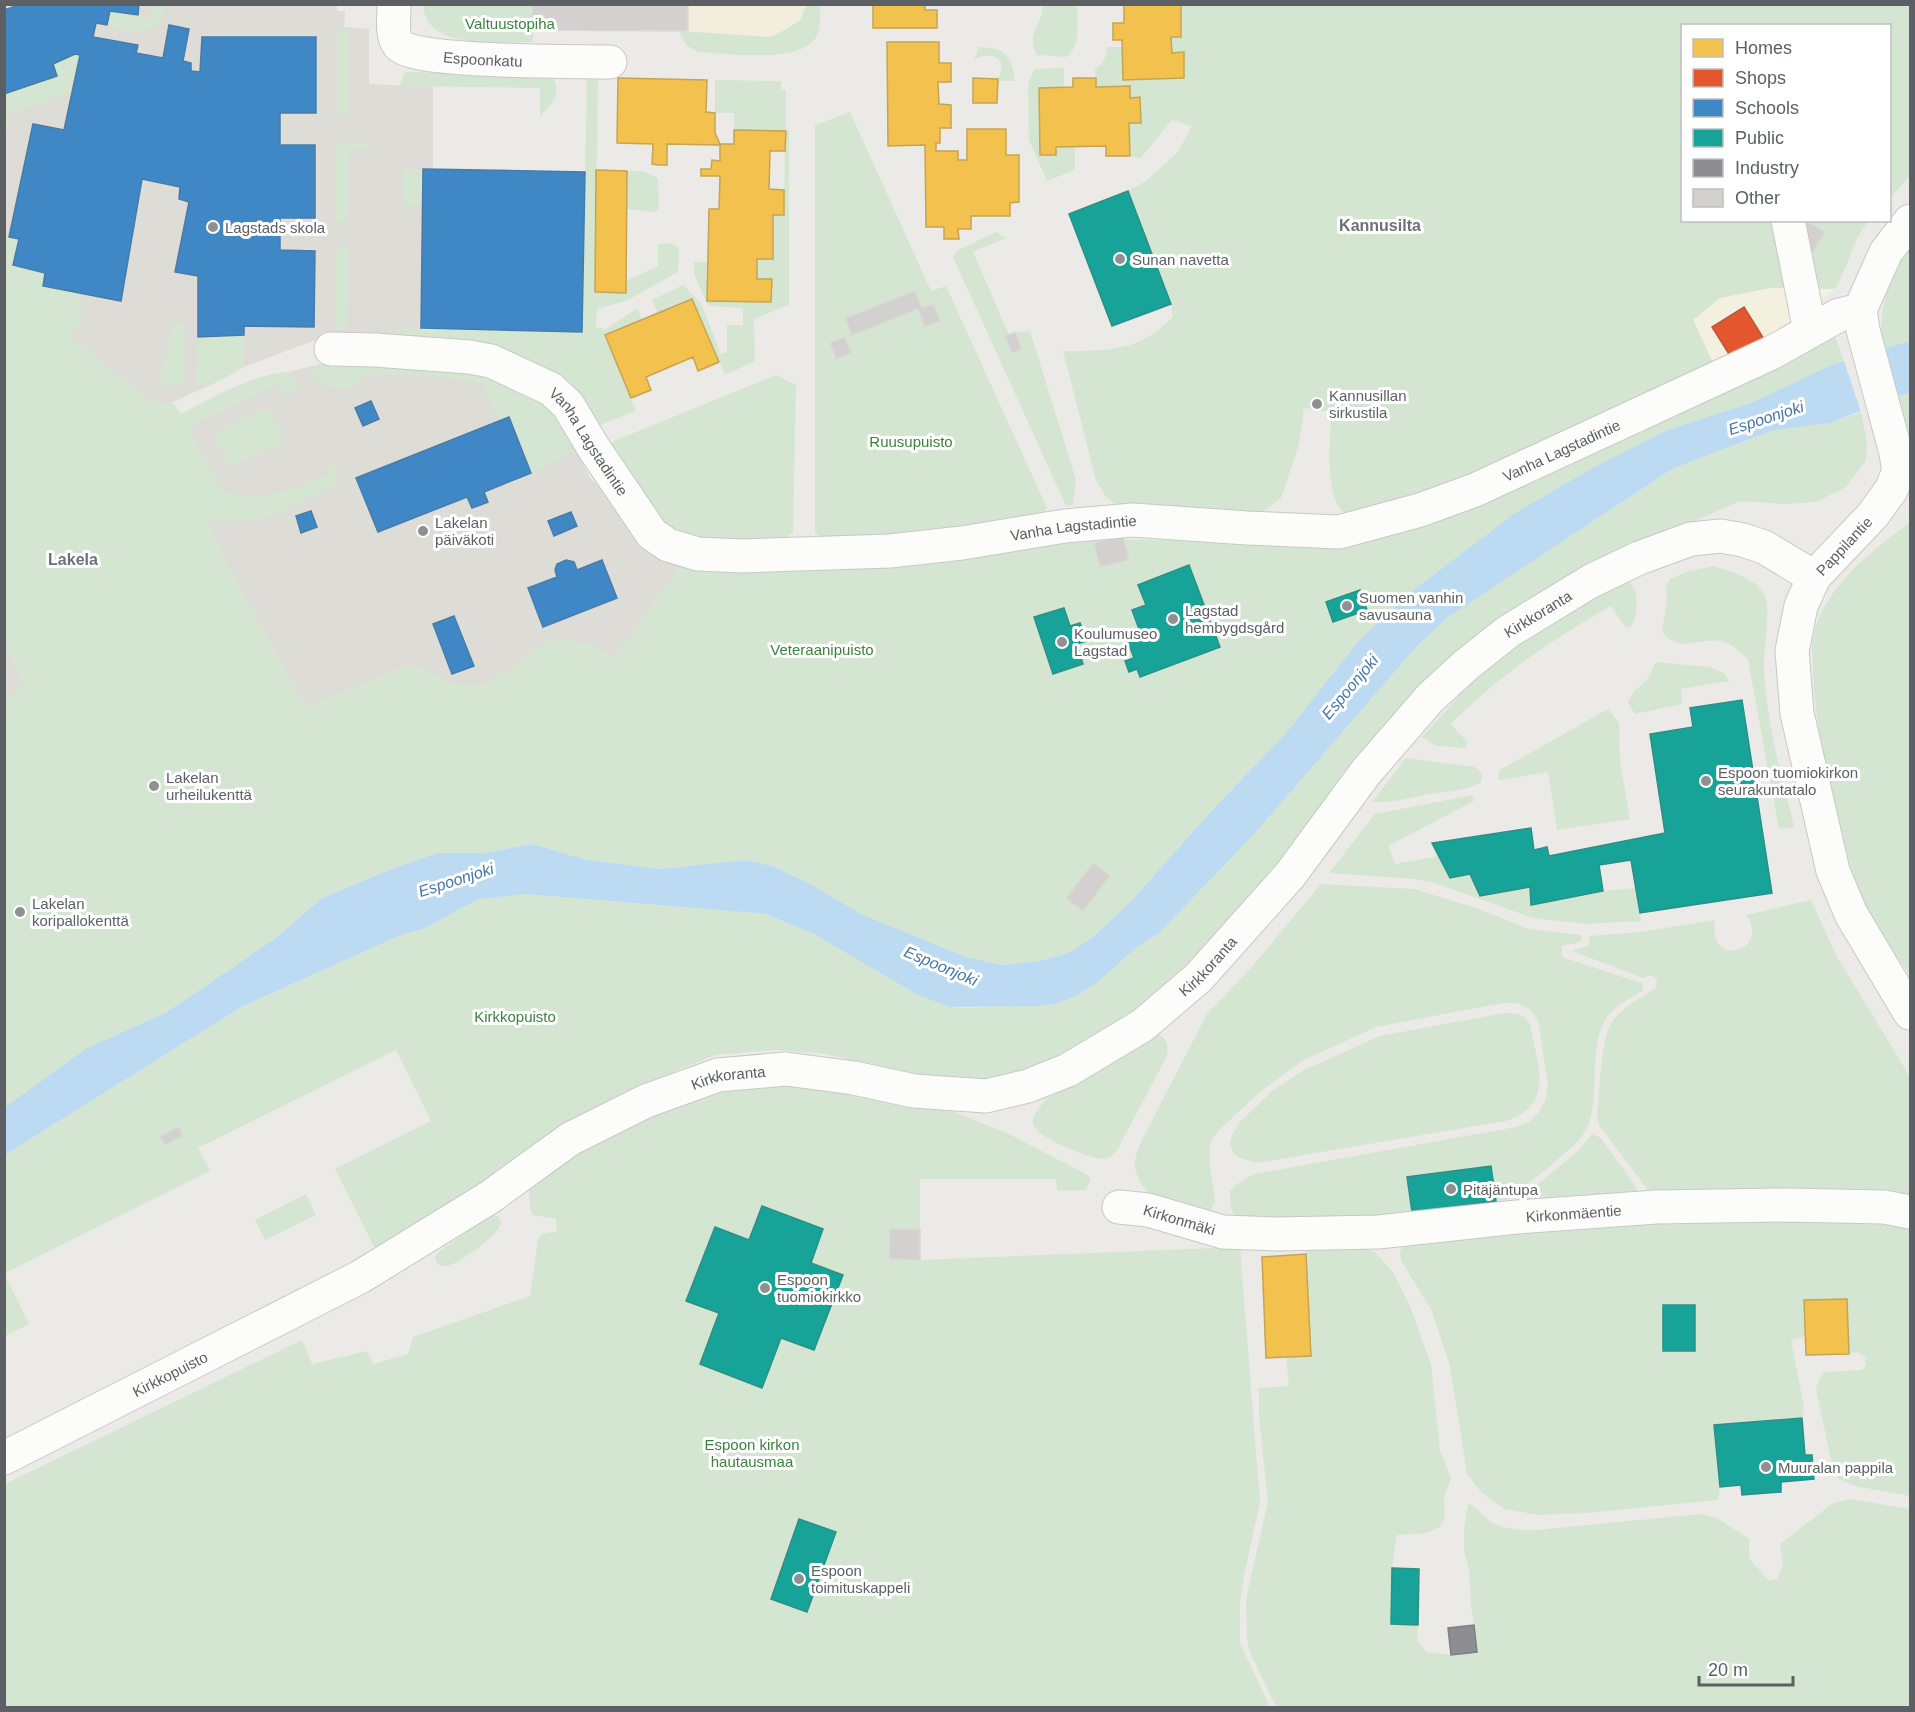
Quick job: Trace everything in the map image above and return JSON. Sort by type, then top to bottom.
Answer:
[{"type":"street","name":"Espoonkatu","points":[[394,4],[395,39],[406,51],[451,58],[610,62]]},
{"type":"street","points":[[1788,222],[1810,331]]},
{"type":"street","points":[[1861,320],[1887,252],[1911,222]]},
{"type":"street","name":"Vanha Lagstadintie","points":[[331,349],[469,357],[491,362],[551,389],[568,405],[593,447],[652,534],[668,545],[698,554],[743,556],[890,551],[962,543],[1065,526],[1133,520],[1339,532],[1410,513],[1475,490],[1771,353],[1839,315],[1861,320]]},
{"type":"street","name":"Pappilantie","points":[[1861,320],[1899,471],[1891,490],[1873,515],[1815,577],[1801,606],[1791,651],[1797,713],[1833,871],[1851,914],[1911,1013]]},
{"type":"street","name":"Kirkkoranta","points":[[490,1197],[570,1139],[646,1101],[718,1075],[786,1069],[854,1078],[914,1091],[986,1096],[1028,1086],[1068,1070],[1143,1025],[1198,978],[1290,875],[1366,772],[1430,698],[1466,665],[1509,632],[1591,581],[1639,558],[1691,538],[1721,536],[1743,540],[1764,547],[1815,577]]},
{"type":"street","name":"Kirkkopuisto","points":[[4,1458],[360,1277],[490,1197]]},
{"type":"street","name":"Kirkonmäentie","points":[[1238,1233],[1378,1232],[1517,1217],[1656,1207],[1788,1205],[1884,1207],[1911,1212]]},
{"type":"street","name":"Kirkonmäki","points":[[1119,1207],[1148,1210],[1223,1232],[1238,1233]]},
{"type":"shaded area","name":"Lagstads skola","points":[[4,5],[337,5],[337,11],[345,11],[344,27],[369,29],[369,84],[433,87],[433,169],[423,169],[421,343],[315,340],[244,367],[225,378],[162,405],[148,400],[68,335],[5,293]]},
{"type":"shaded area","points":[[1770,288],[1835,289],[1734,363],[1714,365],[1693,320],[1720,298]]},
{"type":"shaded area","name":"Lakelan päiväkoti","points":[[336,360],[467,369],[560,418],[591,479],[685,560],[614,659],[589,645],[545,643],[518,665],[483,685],[453,685],[418,667],[407,666],[306,708],[226,564],[172,443],[215,396],[272,374]]},
{"type":"shaded area","points":[[4,647],[25,681],[5,703],[4,703]]},
{"type":"green space","points":[[155,5],[165,5],[161,20],[147,29],[135,32],[107,25],[110,11],[152,19]]},
{"type":"green space","name":"Valtuustopiha","points":[[423,5],[533,5],[533,42],[467,41],[450,37],[437,30],[427,20]]},
{"type":"green space","points":[[806,5],[820,5],[818,33],[811,43],[799,50],[783,54],[745,55],[698,52],[686,45],[679,31],[770,37],[806,8]]},
{"type":"green space","points":[[1042,5],[1077,5],[1077,38],[1073,50],[1066,57],[1037,55],[1033,40],[1041,18]]},
{"type":"green space","points":[[1181,5],[1910,5],[1910,176],[1891,197],[1891,24],[1681,24],[1681,222],[1868,222],[1858,236],[1835,289],[1770,288],[1720,298],[1693,320],[1714,365],[1535,452],[1353,517],[1341,510],[1332,489],[1330,477],[1331,412],[1304,408],[1299,444],[1281,498],[1261,513],[1122,509],[1106,497],[1096,480],[1063,351],[1120,348],[1131,345],[1160,329],[1173,317],[1171,304],[1128,191],[1146,181],[1178,152],[1192,126],[1172,120],[1141,158],[1130,156],[1129,123],[1141,123],[1140,98],[1130,98],[1096,87],[1095,69],[1104,60],[1107,47],[1122,47],[1123,80],[1184,78],[1184,53],[1172,53],[1171,37],[1181,37]]},
{"type":"green space","points":[[344,27],[348,29],[348,115],[337,114],[338,32]]},
{"type":"green space","points":[[979,47],[995,49],[1006,55],[1012,65],[1015,81],[997,81],[1002,67],[1001,62],[995,57],[982,56],[974,60]]},
{"type":"green space","points":[[75,54],[80,55],[73,91],[9,114],[5,137],[5,94],[57,76],[53,64]]},
{"type":"green space","points":[[1064,68],[1064,87],[1039,88],[1040,155],[1056,155],[1056,147],[1075,146],[1075,170],[1047,181],[1029,140],[1028,83],[1035,69]]},
{"type":"green space","points":[[405,73],[552,76],[556,93],[552,103],[540,116],[540,88],[399,86]]},
{"type":"green space","points":[[587,78],[598,78],[595,292],[625,293],[626,281],[658,266],[658,244],[671,243],[679,249],[678,272],[628,300],[597,309],[596,327],[606,329],[637,308],[642,320],[605,335],[636,411],[590,429],[571,398],[396,338],[394,329],[582,332]]},
{"type":"green space","points":[[715,80],[781,81],[781,89],[786,90],[786,131],[789,131],[789,305],[754,319],[755,361],[725,375],[692,299],[658,313],[652,300],[683,285],[701,303],[721,354],[727,352],[727,325],[743,325],[743,308],[708,306],[694,274],[694,262],[708,262],[708,301],[771,302],[772,280],[757,279],[757,259],[773,259],[773,215],[784,215],[785,131],[734,130],[734,113],[715,113]]},
{"type":"green space","name":"Ruusupuisto","points":[[850,112],[931,291],[946,286],[1047,508],[1041,517],[1012,524],[826,542],[815,532],[815,125]]},
{"type":"green space","points":[[338,142],[369,143],[369,149],[348,149],[348,222],[335,221],[336,145]]},
{"type":"green space","points":[[404,169],[423,169],[423,205],[404,205]]},
{"type":"green space","points":[[627,171],[643,171],[658,178],[659,209],[653,212],[627,209]]},
{"type":"green space","points":[[996,232],[1006,238],[973,252],[1009,335],[1005,337],[1012,353],[1022,349],[1015,332],[1030,331],[1076,480],[1073,505],[1066,506],[953,257],[958,250]]},
{"type":"green space","name":"Veteraanipuisto","points":[[9,237],[19,239],[13,265],[45,273],[43,286],[80,294],[82,312],[80,324],[68,335],[148,400],[162,405],[173,402],[181,414],[260,377],[288,372],[301,386],[288,395],[278,384],[196,423],[191,434],[224,493],[258,496],[283,492],[329,475],[327,465],[332,462],[339,482],[291,507],[274,514],[239,522],[222,521],[205,516],[226,564],[306,708],[407,666],[418,667],[453,685],[483,685],[518,665],[545,643],[564,640],[590,645],[614,659],[685,560],[1049,538],[1355,544],[1832,333],[1844,360],[1751,403],[1587,471],[1515,513],[1416,588],[1359,640],[1286,733],[1216,806],[1131,901],[1093,937],[1068,953],[1039,961],[1002,965],[966,957],[861,914],[812,885],[773,866],[745,860],[660,869],[587,860],[533,844],[483,853],[437,853],[322,898],[277,937],[188,998],[165,1013],[87,1048],[5,1107],[4,703],[25,681],[4,647],[4,239]]},
{"type":"green space","points":[[1910,245],[1910,341],[1884,350],[1881,322],[1886,294],[1896,268]]},
{"type":"green space","points":[[348,247],[347,329],[336,330],[336,255],[339,248]]},
{"type":"green space","points":[[180,323],[185,327],[183,381],[169,385],[159,382],[174,325]]},
{"type":"green space","points":[[244,335],[244,367],[207,387],[196,382],[198,337]]},
{"type":"green space","points":[[336,360],[467,369],[533,396],[560,419],[575,451],[531,473],[509,417],[500,420],[483,384],[433,375],[368,374],[361,381],[342,389],[329,386],[314,378],[314,366]]},
{"type":"green space","points":[[776,375],[796,385],[793,532],[785,538],[704,545],[662,529],[609,448],[614,441]]},
{"type":"green space","points":[[1910,393],[1910,434],[1896,397]]},
{"type":"green space","points":[[260,410],[269,411],[282,434],[280,444],[237,464],[228,463],[216,443],[218,431]]},
{"type":"green space","name":"Kirkkopuisto","points":[[1861,412],[1867,442],[1866,460],[1846,487],[1816,502],[1785,504],[1740,501],[1642,544],[1514,612],[1273,878],[1176,981],[1127,1022],[1047,1068],[980,1084],[906,1073],[825,1054],[777,1050],[715,1055],[624,1092],[566,1124],[495,1183],[379,1252],[373,1245],[335,1169],[431,1121],[396,1050],[198,1148],[210,1171],[5,1273],[5,1155],[243,1006],[401,935],[423,929],[479,899],[525,894],[766,914],[814,934],[918,994],[950,1007],[1054,1004],[1098,982],[1137,947],[1159,933],[1415,648],[1447,618],[1672,469],[1771,431],[1830,423]]},
{"type":"green space","points":[[1910,522],[1910,974],[1871,918],[1850,865],[1819,729],[1812,648],[1819,619],[1838,586],[1865,558]]},
{"type":"green space","points":[[1714,566],[1752,582],[1763,593],[1766,600],[1765,689],[1775,749],[1794,827],[1779,829],[1748,660],[1725,642],[1708,641],[1683,644],[1668,638],[1662,631],[1667,600],[1666,586],[1670,579],[1686,572]]},
{"type":"green space","points":[[1626,581],[1634,589],[1637,602],[1631,626],[1626,628],[1611,606],[1527,659],[1489,689],[1451,724],[1468,743],[1465,748],[1436,746],[1422,737],[1470,684],[1512,649],[1578,605]]},
{"type":"green space","points":[[1657,662],[1710,667],[1724,673],[1729,681],[1681,689],[1682,704],[1635,714],[1628,703]]},
{"type":"green space","points":[[1608,709],[1619,723],[1620,761],[1630,819],[1557,830],[1548,772],[1500,780],[1498,778],[1500,770]]},
{"type":"green space","points":[[1406,758],[1475,767],[1482,774],[1481,782],[1456,791],[1372,802]]},
{"type":"green space","points":[[1472,795],[1474,801],[1388,846],[1395,864],[1438,856],[1450,878],[1470,874],[1480,895],[1530,887],[1532,905],[1603,891],[1636,888],[1641,921],[1586,924],[1533,918],[1432,882],[1329,873],[1375,814]]},
{"type":"green space","points":[[1321,884],[1414,889],[1479,909],[1529,929],[1582,935],[1580,942],[1562,946],[1562,957],[1641,983],[1644,990],[1615,1009],[1607,1017],[1599,1034],[1593,1108],[1586,1130],[1561,1157],[1507,1200],[1496,1201],[1491,1166],[1407,1177],[1412,1212],[1371,1220],[1241,1220],[1232,1211],[1230,1191],[1254,1174],[1516,1127],[1529,1122],[1545,1101],[1548,1085],[1538,1020],[1531,1010],[1517,1003],[1503,1003],[1376,1027],[1304,1060],[1261,1091],[1218,1131],[1210,1144],[1215,1201],[1209,1213],[1155,1198],[1140,1182],[1136,1172],[1136,1155],[1207,1014],[1252,967]]},
{"type":"green space","points":[[1811,900],[1836,955],[1910,1077],[1910,1201],[1650,1193],[1599,1125],[1597,1114],[1601,1064],[1609,1027],[1623,1010],[1656,988],[1657,980],[1651,975],[1643,978],[1572,951],[1588,946],[1590,936],[1640,932],[1715,920],[1715,936],[1720,946],[1728,950],[1737,950],[1746,945],[1751,938],[1752,927],[1746,915]]},
{"type":"green space","points":[[1504,1013],[1519,1014],[1530,1024],[1539,1068],[1537,1094],[1532,1104],[1522,1114],[1506,1121],[1257,1163],[1240,1158],[1233,1153],[1230,1144],[1232,1135],[1240,1122],[1272,1091],[1304,1070],[1380,1036]]},
{"type":"green space","points":[[1150,1031],[1165,1039],[1167,1056],[1112,1156],[1104,1159],[1075,1151],[1050,1140],[1035,1127],[1034,1117],[1045,1100],[1119,1059]]},
{"type":"green space","name":"Espoon kirkon hautausmaa","points":[[772,1081],[951,1111],[1009,1134],[1088,1175],[1091,1179],[1086,1190],[1057,1191],[1056,1179],[920,1179],[920,1260],[1240,1247],[1260,1502],[1240,1602],[1240,1643],[1270,1707],[5,1708],[5,1484],[302,1340],[312,1364],[367,1351],[373,1364],[408,1354],[413,1337],[530,1296],[538,1240],[541,1234],[557,1231],[556,1219],[533,1215],[530,1208],[529,1189],[587,1142],[718,1088]]},
{"type":"green space","points":[[1592,1134],[1601,1138],[1640,1193],[1515,1203],[1579,1150]]},
{"type":"green space","points":[[306,1194],[316,1215],[265,1240],[255,1220]]},
{"type":"green space","points":[[1751,1214],[1910,1222],[1910,1496],[1855,1486],[1839,1479],[1833,1469],[1816,1389],[1819,1379],[1825,1372],[1862,1370],[1866,1365],[1865,1357],[1857,1352],[1849,1354],[1847,1299],[1804,1301],[1805,1336],[1791,1340],[1804,1407],[1802,1418],[1714,1426],[1720,1487],[1718,1500],[1586,1513],[1539,1515],[1504,1509],[1481,1492],[1467,1474],[1450,1366],[1432,1311],[1402,1262],[1400,1253],[1405,1244],[1407,1242]]},
{"type":"green space","points":[[495,1215],[500,1219],[500,1227],[488,1240],[455,1263],[445,1266],[437,1264],[435,1256],[440,1251],[488,1217]]},
{"type":"green space","points":[[1305,1245],[1362,1245],[1377,1254],[1393,1272],[1410,1306],[1431,1365],[1440,1450],[1451,1478],[1444,1498],[1445,1516],[1440,1527],[1427,1533],[1397,1535],[1392,1568],[1391,1624],[1418,1625],[1417,1641],[1427,1652],[1451,1655],[1477,1652],[1469,1571],[1464,1550],[1464,1528],[1468,1504],[1497,1525],[1524,1530],[1701,1514],[1717,1518],[1749,1539],[1749,1558],[1769,1581],[1777,1579],[1783,1565],[1780,1544],[1833,1503],[1851,1499],[1910,1509],[1910,1707],[1276,1707],[1249,1650],[1247,1638],[1246,1599],[1268,1501],[1259,1418],[1259,1388],[1289,1386],[1286,1357],[1311,1356]]},
{"type":"green space","points":[[5,1275],[29,1324],[4,1336]]},
{"type":"sand","points":[[688,5],[806,5],[800,20],[770,37],[688,31]]},
{"type":"water","name":"Espoonjoki","points":[[1910,341],[1910,393],[1830,423],[1771,431],[1672,469],[1447,618],[1415,648],[1255,833],[1159,933],[1137,947],[1098,982],[1076,996],[1054,1004],[1038,1006],[950,1007],[918,995],[814,934],[766,914],[525,894],[479,899],[423,929],[401,935],[243,1006],[5,1155],[5,1107],[87,1048],[165,1013],[277,937],[322,898],[437,853],[483,853],[533,844],[587,860],[660,869],[745,860],[773,866],[812,885],[861,914],[966,957],[1002,965],[1039,961],[1068,953],[1093,937],[1131,901],[1216,806],[1286,733],[1359,640],[1416,588],[1515,513],[1587,471],[1665,431],[1751,403],[1833,364]]},
{"type":"pier","points":[[1883,347],[1897,399],[1862,415],[1843,358]]},
{"type":"building: Homes","points":[[873,4],[925,4],[925,10],[937,10],[937,28],[873,28]]},
{"type":"building: Homes","points":[[1124,4],[1181,4],[1181,37],[1171,37],[1172,53],[1184,52],[1184,78],[1123,80],[1122,40],[1113,40],[1113,23],[1124,23]]},
{"type":"building: Homes","points":[[887,42],[939,42],[939,63],[951,63],[951,82],[938,82],[939,104],[951,105],[951,128],[940,128],[940,143],[936,143],[936,151],[958,151],[958,160],[967,160],[967,129],[1006,129],[1006,155],[1019,155],[1019,202],[1010,203],[1010,216],[971,216],[971,229],[958,229],[959,239],[944,239],[944,227],[926,227],[925,145],[888,146]]},
{"type":"building: Homes","points":[[618,78],[707,80],[706,112],[715,113],[715,133],[720,144],[734,144],[734,130],[786,131],[785,151],[770,151],[769,189],[784,190],[784,215],[773,215],[773,259],[757,259],[757,279],[772,279],[771,302],[707,301],[709,209],[719,209],[720,176],[701,176],[701,169],[711,169],[712,160],[720,161],[720,145],[667,144],[667,165],[659,165],[652,164],[653,144],[617,143]]},
{"type":"building: Homes","points":[[973,78],[998,79],[997,103],[973,103]]},
{"type":"building: Homes","points":[[1073,78],[1096,78],[1096,87],[1130,86],[1130,98],[1140,97],[1141,123],[1129,123],[1130,156],[1106,156],[1106,146],[1056,147],[1056,155],[1040,155],[1039,88],[1073,87]]},
{"type":"building: Homes","points":[[596,170],[627,171],[626,293],[595,292]]},
{"type":"building: Homes","points":[[692,299],[719,362],[698,371],[693,357],[646,377],[651,390],[631,398],[605,335]]},
{"type":"building: Homes","points":[[1306,1254],[1311,1356],[1266,1358],[1262,1257]]},
{"type":"building: Homes","points":[[1847,1299],[1849,1354],[1806,1355],[1804,1300]]},
{"type":"building: Shops","points":[[1744,307],[1764,339],[1732,359],[1712,327]]},
{"type":"building: Schools","points":[[22,4],[139,4],[138,15],[110,11],[107,25],[96,23],[93,37],[138,45],[136,53],[163,58],[169,25],[189,29],[183,61],[191,63],[191,71],[200,72],[202,37],[316,37],[316,113],[280,113],[280,145],[315,145],[315,218],[280,218],[280,250],[315,251],[314,327],[244,326],[244,335],[198,337],[198,276],[175,272],[189,202],[179,199],[180,187],[142,179],[121,301],[43,286],[45,273],[13,265],[19,239],[9,237],[33,124],[64,130],[80,55],[75,54],[53,64],[57,76],[4,94],[4,10]]},
{"type":"building: Schools","points":[[423,169],[585,172],[582,332],[421,328]]},
{"type":"building: Schools","points":[[371,401],[379,419],[363,426],[355,408]]},
{"type":"building: Schools","points":[[509,417],[531,473],[484,492],[488,502],[483,504],[472,508],[467,497],[378,532],[356,478]]},
{"type":"building: Schools","points":[[311,511],[317,527],[301,533],[296,516]]},
{"type":"building: Schools","points":[[571,512],[577,526],[554,536],[548,521]]},
{"type":"building: Schools","points":[[566,560],[574,562],[577,570],[602,560],[617,598],[543,627],[528,588],[557,577],[555,570],[557,564]]},
{"type":"building: Schools","points":[[454,616],[474,666],[452,674],[433,624]]},
{"type":"building: Public","name":"Sunan navetta","points":[[1128,191],[1171,304],[1112,326],[1069,214]]},
{"type":"building: Public","name":"Lagstad hembygdsgård","points":[[1189,565],[1220,647],[1140,677],[1137,669],[1129,672],[1125,661],[1134,658],[1125,634],[1139,629],[1132,610],[1146,605],[1138,585]]},
{"type":"building: Public","name":"Suomen vanhin savusauna","points":[[1360,590],[1367,610],[1333,622],[1326,602]]},
{"type":"building: Public","points":[[1064,608],[1070,626],[1080,623],[1087,641],[1077,644],[1083,664],[1053,674],[1034,617]]},
{"type":"building: Public","name":"Espoon tuomiokirkon seurakuntatalo","points":[[1742,700],[1772,893],[1640,913],[1631,860],[1599,865],[1603,891],[1531,905],[1530,887],[1480,896],[1470,874],[1450,878],[1432,843],[1531,828],[1534,850],[1547,847],[1549,856],[1665,833],[1650,734],[1693,727],[1690,708]]},
{"type":"building: Public","name":"Pitäjäntupa","points":[[1491,1166],[1496,1201],[1412,1212],[1407,1177]]},
{"type":"building: Public","name":"Espoon tuomiokirkko","points":[[762,1206],[823,1229],[811,1263],[843,1275],[814,1350],[781,1338],[762,1388],[700,1364],[719,1313],[686,1301],[715,1227],[749,1240]]},
{"type":"building: Public","points":[[1663,1305],[1695,1305],[1695,1351],[1663,1351]]},
{"type":"building: Public","name":"Muuralan pappila","points":[[1802,1418],[1805,1455],[1812,1455],[1814,1479],[1781,1482],[1781,1492],[1742,1495],[1741,1485],[1720,1487],[1714,1425]]},
{"type":"building: Public","name":"Espoon toimituskappeli","points":[[799,1519],[836,1532],[807,1612],[771,1599]]},
{"type":"building: Public","points":[[1392,1568],[1419,1569],[1418,1625],[1391,1624]]},
{"type":"building: Industry","points":[[1474,1625],[1477,1652],[1451,1655],[1448,1628]]},
{"type":"building: Other","points":[[533,4],[688,4],[688,31],[532,30]]},
{"type":"building: Other","points":[[1805,222],[1825,232],[1813,252],[1794,240]]},
{"type":"building: Other","points":[[915,291],[922,308],[934,304],[940,321],[925,327],[918,309],[852,335],[845,318]]},
{"type":"building: Other","points":[[1015,332],[1022,349],[1012,353],[1005,336]]},
{"type":"building: Other","points":[[845,337],[851,353],[836,359],[830,343]]},
{"type":"building: Other","points":[[1123,536],[1129,560],[1100,567],[1094,543]]},
{"type":"building: Other","points":[[1093,863],[1110,876],[1083,911],[1066,898]]},
{"type":"building: Other","points":[[179,1127],[183,1136],[165,1145],[160,1136]]},
{"type":"building: Other","points":[[890,1229],[920,1229],[920,1260],[889,1259]]},
{"type":"place","name":"Lagstads skola","points":[[213,227]]},
{"type":"place","name":"Sunan navetta","points":[[1120,259]]},
{"type":"place","name":"Kannusillan sirkustila","points":[[1317,404]]},
{"type":"place","name":"Lakelan päiväkoti","points":[[423,531]]},
{"type":"place","name":"Suomen vanhin savusauna","points":[[1347,606]]},
{"type":"place","name":"Lagstad hembygdsgård","points":[[1173,619]]},
{"type":"place","name":"Koulumuseo Lagstad","points":[[1062,642]]},
{"type":"place","name":"Espoon tuomiokirkon seurakuntatalo","points":[[1706,781]]},
{"type":"place","name":"Lakelan urheilukenttä","points":[[154,786]]},
{"type":"place","name":"Lakelan koripallokenttä","points":[[20,912]]},
{"type":"place","name":"Pitäjäntupa","points":[[1451,1189]]},
{"type":"place","name":"Espoon tuomiokirkko","points":[[765,1288]]},
{"type":"place","name":"Muuralan pappila","points":[[1766,1467]]},
{"type":"place","name":"Espoon toimituskappeli","points":[[799,1579]]},
{"type":"district","name":"Kannusilta","points":[[1380,225]]},
{"type":"district","name":"Lakela","points":[[73,559]]}]
